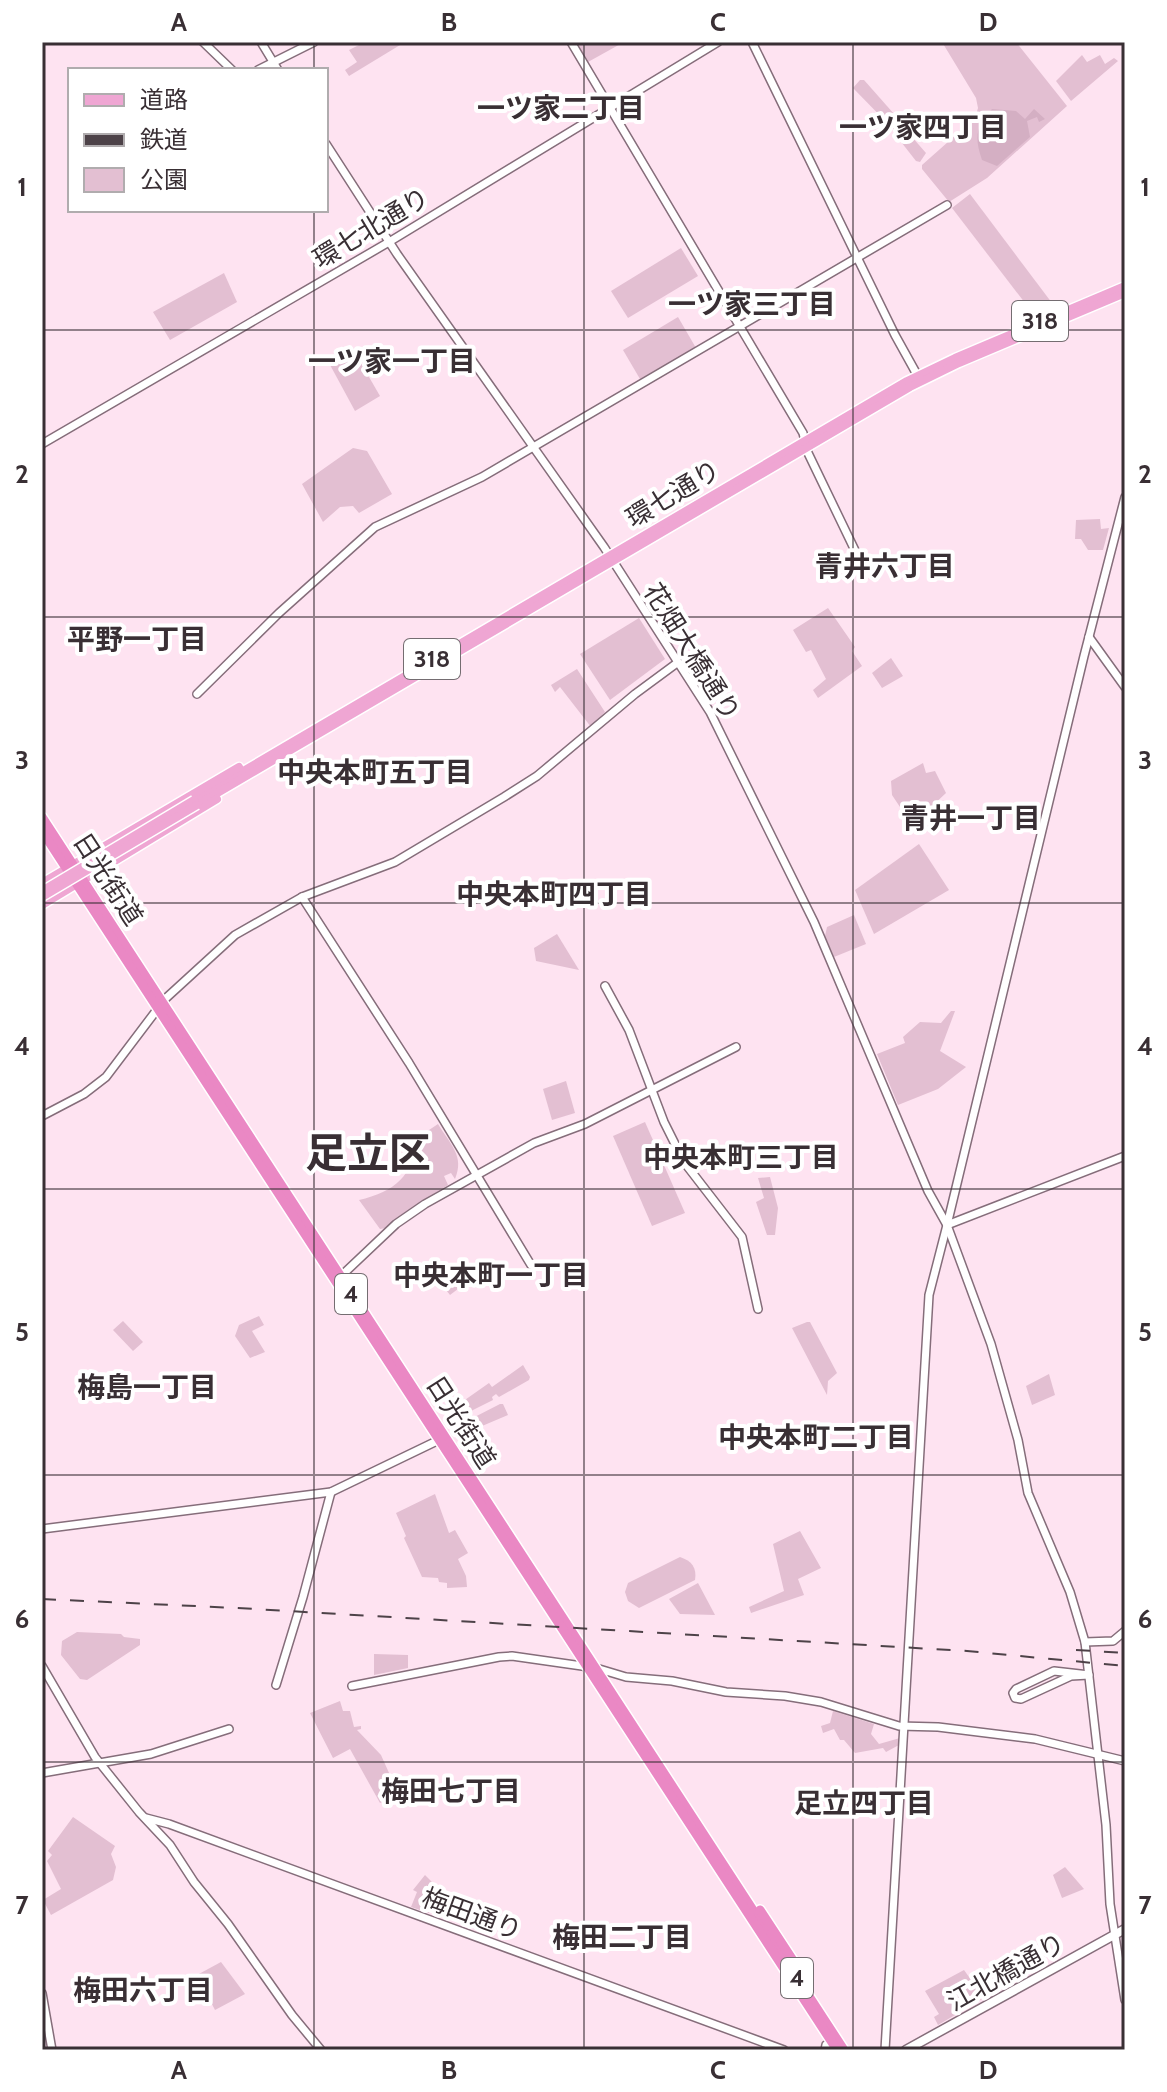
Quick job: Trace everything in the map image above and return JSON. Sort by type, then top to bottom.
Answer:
[{"type":"highway","name":"日光街道","points":[[42,817],[69,866]]},
{"type":"highway","name":"日光街道","points":[[42,831],[79,881],[591,1668],[727,1870],[837,2050]]},
{"type":"highway","name":"日光街道","points":[[591,1668],[714,1864],[748,1908],[844,2050]]},
{"type":"highway","name":"4","points":[[714,1864],[740,1914],[827,2048]]},
{"type":"highway","name":"4","points":[[727,1870],[756,1904],[852,2050]]},
{"type":"main road","name":"環七通り","points":[[42,891],[918,379],[1125,286]]},
{"type":"main road","name":"環七通り","points":[[918,379],[1125,293]]},
{"type":"main road","name":"環七通り","points":[[42,883],[232,770],[257,766]]},
{"type":"main road","name":"環七通り","points":[[42,905],[239,786],[257,766]]},
{"type":"main road","name":"環七通り","points":[[42,897],[195,802]]},
{"type":"main road","name":"江北橋通り","points":[[906,2050],[1125,1929]]},
{"type":"street","points":[[203,42],[230,68]]},
{"type":"street","points":[[261,42],[277,68]]},
{"type":"street","points":[[262,68],[314,42]]},
{"type":"street","points":[[571,42],[806,443],[862,565]]},
{"type":"street","name":"環七北通り","points":[[42,444],[389,242],[718,42]]},
{"type":"street","points":[[752,42],[918,379]]},
{"type":"street","name":"花畑大橋通り","points":[[328,147],[389,242],[611,559],[710,712],[814,922],[928,1191],[947,1225],[993,1351],[1018,1440],[1028,1493],[1070,1592],[1085,1642],[1113,1935],[1125,2000]]},
{"type":"street","points":[[197,694],[279,613],[375,527],[482,477],[947,205]]},
{"type":"street","points":[[885,2050],[929,1295],[1125,497]]},
{"type":"street","points":[[1089,637],[1125,687]]},
{"type":"street","points":[[42,1116],[97,1084],[125,1054],[160,1007],[235,935],[302,897],[395,862],[515,790],[537,776],[677,663]]},
{"type":"street","points":[[302,897],[531,1265]]},
{"type":"street","points":[[605,986],[629,1030],[664,1122],[684,1162],[742,1237],[758,1309]]},
{"type":"street","points":[[337,1279],[410,1214],[477,1175],[534,1143],[585,1124],[736,1047]]},
{"type":"street","points":[[947,1225],[1125,1156]]},
{"type":"street","points":[[42,1529],[331,1492],[441,1439]]},
{"type":"street","points":[[276,1685],[331,1492]]},
{"type":"street","points":[[1085,1642],[1113,1641],[1125,1631]]},
{"type":"street","points":[[352,1686],[499,1657],[821,1702],[904,1727],[938,1727],[1035,1739],[1125,1761]]},
{"type":"street","points":[[42,1666],[100,1763],[170,1845],[289,2012],[321,2050]]},
{"type":"street","points":[[1054,1671],[1089,1675],[1071,1676],[1019,1700],[1013,1695],[1016,1689],[1054,1671]]},
{"type":"street","points":[[42,1773],[164,1751],[229,1729]]},
{"type":"street","name":"梅田通り","points":[[146,1818],[784,2050]]},
{"type":"street","points":[[42,1993],[52,2050]]},
{"type":"green space","points":[[365,42],[405,42],[349,76],[345,70],[357,62],[349,50]]},
{"type":"green space","points":[[574,42],[624,42],[588,62]]},
{"type":"green space","points":[[942,42],[1016,42],[1067,106],[987,178],[949,202],[922,165],[975,118],[978,108],[976,98]]},
{"type":"green space","points":[[1082,55],[1087,62],[1100,55],[1105,64],[1114,58],[1118,61],[1071,101],[1056,81]]},
{"type":"green space","points":[[864,80],[902,123],[896,132],[853,88]]},
{"type":"green space","points":[[905,129],[926,153],[920,162],[898,138]]},
{"type":"green space","points":[[970,194],[1055,307],[1035,316],[952,208]]},
{"type":"green space","points":[[681,248],[698,276],[628,318],[611,291]]},
{"type":"green space","points":[[224,273],[237,302],[170,340],[153,312]]},
{"type":"green space","points":[[678,317],[696,348],[640,379],[623,350]]},
{"type":"green space","points":[[358,358],[380,396],[355,411],[329,363]]},
{"type":"green space","points":[[353,448],[367,451],[392,494],[359,513],[353,506],[340,507],[323,522],[302,484]]},
{"type":"green space","points":[[1100,519],[1101,529],[1109,528],[1103,550],[1088,550],[1081,539],[1075,539],[1076,520]]},
{"type":"green space","points":[[828,608],[855,647],[852,651],[862,666],[818,698],[813,690],[826,679],[811,650],[806,652],[793,630]]},
{"type":"green space","points":[[639,618],[665,659],[610,700],[580,654]]},
{"type":"green space","points":[[891,658],[903,676],[882,688],[872,673]]},
{"type":"green space","points":[[577,669],[605,712],[591,727],[560,687],[555,692],[551,685]]},
{"type":"green space","points":[[923,763],[926,773],[935,771],[946,793],[914,823],[910,822],[892,795],[891,781]]},
{"type":"green space","points":[[919,844],[949,890],[874,934],[855,890]]},
{"type":"green space","points":[[854,915],[866,944],[834,957],[825,936],[827,927]]},
{"type":"green space","points":[[557,934],[579,970],[536,961],[534,948]]},
{"type":"green space","points":[[951,1011],[955,1011],[940,1051],[966,1067],[938,1089],[898,1105],[877,1054],[905,1043],[903,1037],[920,1022],[941,1023]]},
{"type":"green space","points":[[566,1081],[575,1113],[552,1120],[543,1089]]},
{"type":"green space","points":[[645,1122],[685,1213],[652,1226],[613,1136]]},
{"type":"green space","points":[[438,1124],[457,1157],[455,1179],[451,1173],[444,1176],[448,1185],[386,1228],[380,1229],[359,1200],[382,1192],[400,1180],[412,1163],[417,1138]]},
{"type":"green space","points":[[770,1177],[778,1208],[775,1235],[767,1235],[756,1202],[764,1198],[758,1178]]},
{"type":"green space","points":[[452,1264],[458,1267],[467,1282],[450,1295],[435,1276]]},
{"type":"green space","points":[[259,1316],[264,1325],[252,1331],[265,1352],[250,1358],[235,1336],[239,1325]]},
{"type":"green space","points":[[123,1321],[143,1342],[133,1351],[113,1330]]},
{"type":"green space","points":[[810,1322],[837,1373],[828,1381],[827,1395],[792,1328]]},
{"type":"green space","points":[[523,1365],[529,1380],[499,1397],[496,1394],[493,1400],[467,1413],[462,1412],[462,1402],[489,1383],[492,1387]]},
{"type":"green space","points":[[1049,1374],[1055,1395],[1032,1405],[1026,1386]]},
{"type":"green space","points":[[503,1404],[508,1415],[475,1429],[476,1434],[472,1436],[466,1433],[461,1424]]},
{"type":"green space","points":[[435,1494],[449,1533],[455,1530],[468,1553],[458,1559],[466,1576],[467,1587],[447,1588],[447,1583],[439,1582],[438,1578],[422,1577],[404,1538],[406,1536],[396,1513]]},
{"type":"green space","points":[[800,1531],[821,1568],[798,1579],[804,1595],[751,1613],[749,1607],[784,1591],[773,1544]]},
{"type":"green space","points":[[680,1557],[693,1566],[695,1580],[639,1608],[628,1601],[625,1592],[628,1583]]},
{"type":"green space","points":[[698,1583],[715,1615],[680,1614],[669,1599]]},
{"type":"green space","points":[[77,1632],[121,1634],[140,1639],[140,1645],[87,1680],[80,1679],[61,1655],[62,1641]]},
{"type":"green space","points":[[374,1654],[408,1655],[408,1668],[374,1675]]},
{"type":"green space","points":[[340,1701],[343,1711],[350,1711],[354,1727],[361,1726],[357,1730],[381,1755],[398,1793],[380,1803],[350,1749],[333,1758],[310,1713]]},
{"type":"green space","points":[[833,1711],[874,1724],[871,1734],[879,1744],[900,1738],[899,1745],[886,1752],[883,1748],[855,1753],[844,1740],[840,1740],[834,1729],[823,1733],[821,1726],[830,1723]]},
{"type":"green space","points":[[73,1817],[115,1846],[111,1854],[116,1867],[113,1880],[51,1915],[43,1900],[61,1889],[47,1861],[52,1855],[48,1851]]},
{"type":"green space","points":[[1065,1867],[1084,1889],[1062,1898],[1053,1875]]},
{"type":"green space","points":[[425,1875],[442,1892],[429,1913],[411,1907],[417,1892],[413,1890]]},
{"type":"green space","points":[[221,1962],[245,1994],[215,2010],[197,1975]]},
{"type":"green space","points":[[964,1970],[984,1998],[938,2025],[934,2017],[939,2014],[925,1991]]},
{"type":"shaded area","points":[[992,109],[1016,111],[1025,119],[1034,109],[1045,119],[1039,122],[1037,117],[1027,121],[1030,137],[997,166],[982,160],[978,145],[978,132]]},
{"type":"railway","points":[[42,1599],[967,1651],[1125,1666]]},
{"type":"railway","points":[[1076,1650],[1125,1653]]},
{"type":"district","name":"一ツ家二丁目","points":[[561,108]]},
{"type":"district","name":"一ツ家四丁目","points":[[923,127]]},
{"type":"district","name":"一ツ家三丁目","points":[[752,304]]},
{"type":"district","name":"一ツ家一丁目","points":[[392,361]]},
{"type":"district","name":"青井六丁目","points":[[885,566]]},
{"type":"district","name":"平野一丁目","points":[[137,639]]},
{"type":"district","name":"中央本町五丁目","points":[[375,772]]},
{"type":"district","name":"青井一丁目","points":[[971,818]]},
{"type":"district","name":"中央本町四丁目","points":[[554,894]]},
{"type":"district","name":"足立区","points":[[368,1153]]},
{"type":"district","name":"中央本町三丁目","points":[[741,1157]]},
{"type":"district","name":"中央本町一丁目","points":[[491,1275]]},
{"type":"district","name":"梅島一丁目","points":[[147,1387]]},
{"type":"district","name":"中央本町二丁目","points":[[816,1437]]},
{"type":"district","name":"梅田七丁目","points":[[451,1791]]},
{"type":"district","name":"足立四丁目","points":[[864,1803]]},
{"type":"district","name":"梅田二丁目","points":[[622,1937]]},
{"type":"district","name":"梅田六丁目","points":[[143,1990]]}]
